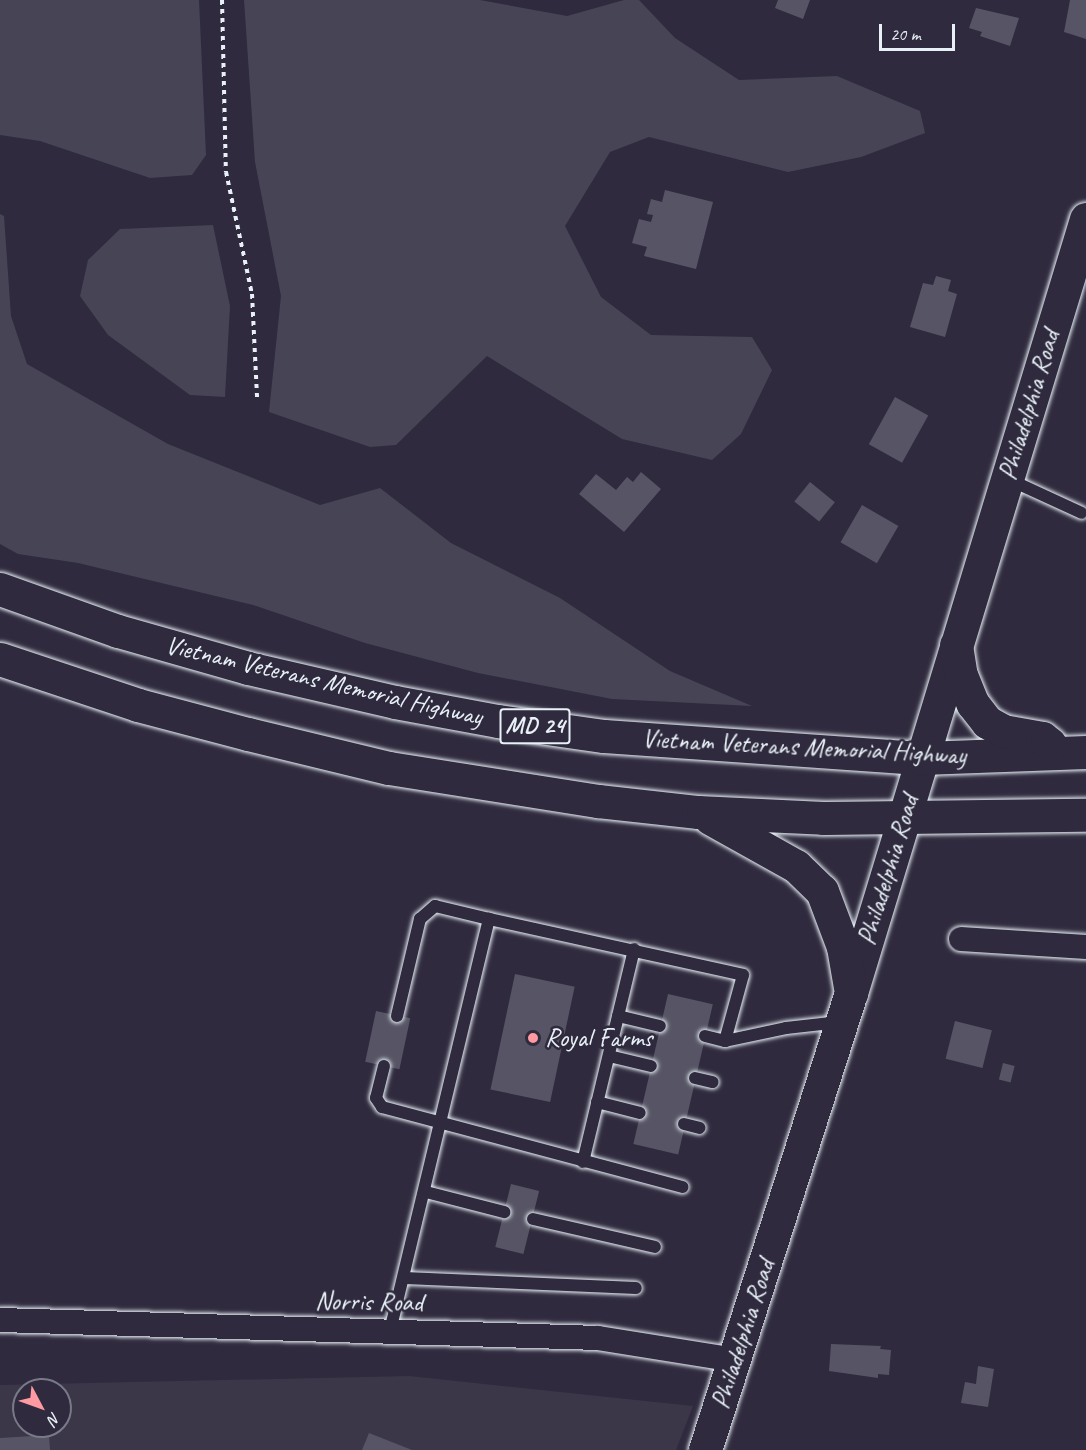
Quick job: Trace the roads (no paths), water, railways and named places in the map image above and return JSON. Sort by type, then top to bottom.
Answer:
[{"type":"main road","name":"Philadelphia Road","points":[[705,1450],[846,1008],[1086,219]]},
{"type":"main road","name":"Vietnam Veterans Memorial Highway","points":[[0,589],[129,634],[248,668],[395,702],[604,736],[922,758],[1074,753]]},
{"type":"main road","points":[[956,645],[961,675],[973,704],[987,722],[1003,731],[1042,738],[1074,753]]},
{"type":"main road","name":"MD 24","points":[[0,659],[138,705],[389,768],[698,812],[904,819],[1086,815]]},
{"type":"main road","points":[[698,812],[796,866],[822,891],[843,947],[846,1008]]},
{"type":"street","points":[[961,939],[1086,947]]},
{"type":"street","name":"Norris Road","points":[[0,1320],[598,1338],[735,1360]]},
{"type":"lane","points":[[1007,478],[1082,513]]},
{"type":"lane","points":[[397,1016],[420,919],[435,906],[743,975],[725,1041]]},
{"type":"lane","points":[[390,1331],[426,1192],[489,919]]},
{"type":"lane","points":[[583,1162],[634,949]]},
{"type":"lane","points":[[705,1036],[725,1041],[786,1028],[846,1008]]},
{"type":"lane","points":[[618,1016],[660,1026]]},
{"type":"lane","points":[[609,1056],[651,1066]]},
{"type":"lane","points":[[384,1066],[376,1098],[382,1107],[683,1187]]},
{"type":"lane","points":[[695,1078],[713,1082]]},
{"type":"lane","points":[[597,1102],[640,1113]]},
{"type":"lane","points":[[684,1124],[700,1128]]},
{"type":"lane","points":[[426,1192],[504,1212]]},
{"type":"lane","points":[[532,1219],[655,1247]]},
{"type":"lane","points":[[405,1278],[636,1288]]},
{"type":"place","name":"Royal Farms","points":[[533,1038]]}]
